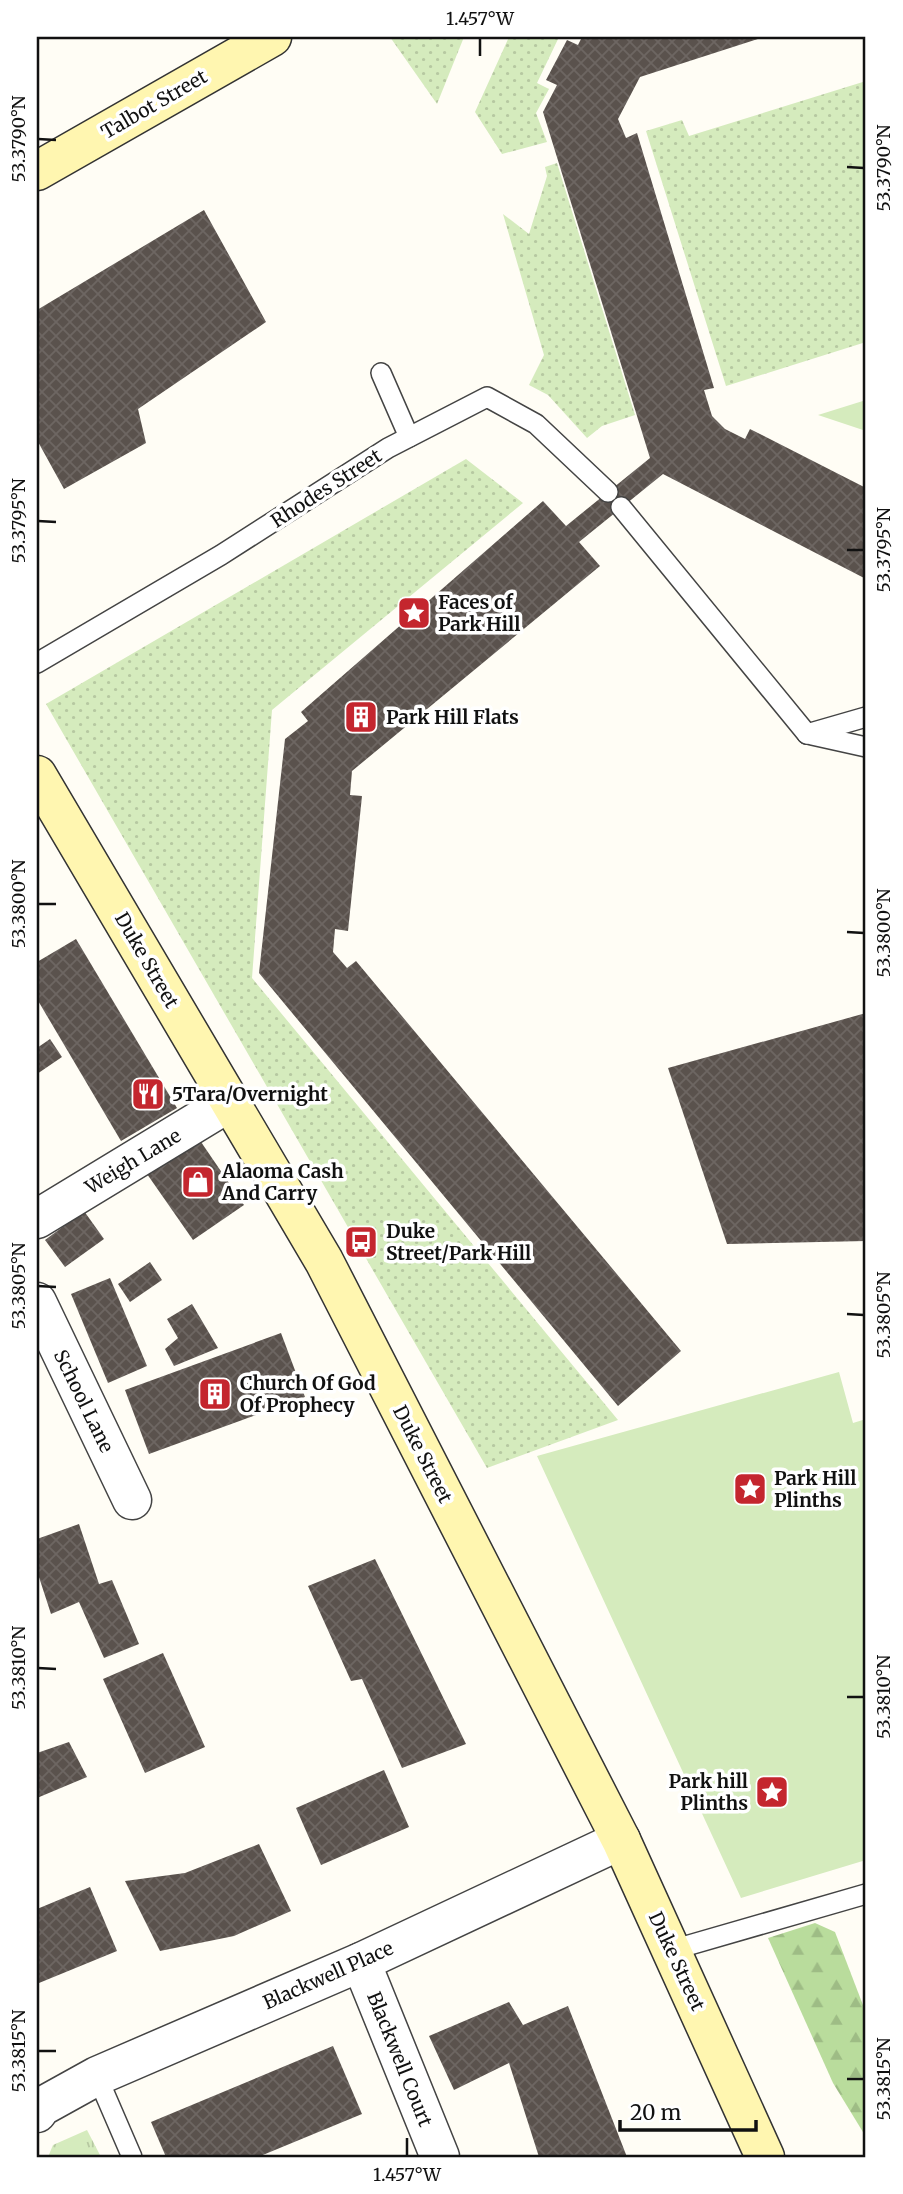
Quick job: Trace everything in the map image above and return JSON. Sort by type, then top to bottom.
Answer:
[{"type":"main road","name":"Talbot Street","points":[[37,170],[272,37]]},
{"type":"main road","name":"Duke Street","points":[[37,775],[107,889],[228,1103],[324,1261],[621,1840],[765,2157]]},
{"type":"street","name":"Weigh Lane","points":[[37,1219],[228,1103]]},
{"type":"street","name":"School Lane","points":[[37,1302],[132,1500]]},
{"type":"street","name":"Blackwell Place","points":[[38,2107],[97,2076],[361,1962],[621,1840]]},
{"type":"street","name":"Blackwell Court","points":[[361,1962],[440,2157]]},
{"type":"lane","points":[[380,373],[409,437]]},
{"type":"lane","name":"Rhodes Street","points":[[37,663],[222,555],[409,437],[487,397],[536,424],[614,499],[807,734]]},
{"type":"lane","points":[[807,734],[866,717]]},
{"type":"lane","points":[[807,734],[866,747]]},
{"type":"lane","points":[[672,1950],[866,1894]]},
{"type":"lane","points":[[97,2076],[132,2157]]},
{"type":"green space","points":[[390,37],[464,37],[437,104]]},
{"type":"green space","points":[[509,37],[559,37],[537,83],[549,89],[536,113],[547,142],[502,154],[475,112]]},
{"type":"green space","points":[[866,81],[866,342],[726,386],[646,131],[682,120],[689,136]]},
{"type":"green space","points":[[557,163],[635,415],[602,426],[587,438],[548,395],[529,385],[544,355],[503,214],[529,234],[547,176],[545,167]]},
{"type":"green space","points":[[866,400],[866,431],[818,415]]},
{"type":"green space","points":[[466,459],[523,503],[272,710],[252,978],[618,1420],[487,1468],[46,704]]},
{"type":"green space","points":[[839,1372],[853,1423],[866,1419],[866,1860],[741,1898],[537,1456]]},
{"type":"green space","points":[[815,1923],[835,1932],[866,2013],[866,2137],[833,2083],[768,1938]]},
{"type":"green space","points":[[87,2130],[101,2157],[48,2157],[53,2145]]},
{"type":"building","name":"Park Hill Flats","points":[[582,37],[764,37],[640,77],[618,119],[626,138],[637,133],[714,388],[704,390],[712,416],[725,429],[745,439],[750,429],[866,488],[866,579],[663,474],[579,542],[600,566],[352,771],[350,795],[362,796],[348,931],[335,929],[333,952],[347,968],[356,961],[681,1351],[618,1406],[259,973],[285,739],[308,721],[301,712],[543,501],[566,526],[650,458],[543,112],[557,85],[546,80],[567,40],[578,45]]},
{"type":"building","points":[[204,210],[266,322],[138,409],[146,443],[64,489],[37,440],[37,310]]},
{"type":"building","points":[[76,939],[177,1108],[121,1141],[37,999],[37,962]]},
{"type":"building","points":[[866,1013],[866,1241],[727,1244],[668,1068]]},
{"type":"building","points":[[50,1039],[62,1057],[37,1074],[37,1048]]},
{"type":"building","points":[[199,1139],[244,1205],[193,1240],[147,1174]]},
{"type":"building","points":[[84,1211],[104,1239],[65,1267],[45,1240]]},
{"type":"building","points":[[150,1262],[162,1280],[130,1302],[118,1284]]},
{"type":"building","points":[[110,1278],[147,1366],[108,1383],[71,1294]]},
{"type":"building","points":[[192,1304],[218,1348],[174,1366],[165,1349],[178,1338],[167,1319]]},
{"type":"building","name":"Church Of God Of Prophecy","points":[[281,1333],[305,1397],[149,1454],[125,1390]]},
{"type":"building","points":[[79,1524],[99,1584],[112,1580],[139,1644],[104,1658],[79,1602],[51,1614],[37,1571],[37,1539]]},
{"type":"building","points":[[375,1559],[466,1744],[402,1768],[362,1679],[351,1681],[308,1586]]},
{"type":"building","points":[[163,1653],[205,1747],[145,1773],[103,1679]]},
{"type":"building","points":[[69,1742],[87,1777],[37,1798],[37,1753]]},
{"type":"building","points":[[384,1770],[409,1827],[321,1865],[296,1808]]},
{"type":"building","points":[[259,1844],[291,1911],[234,1936],[160,1951],[125,1881],[185,1873]]},
{"type":"building","points":[[90,1887],[117,1951],[39,1983],[37,1909]]},
{"type":"building","points":[[509,2002],[523,2025],[568,2006],[627,2157],[539,2157],[509,2063],[454,2090],[429,2036]]},
{"type":"building","points":[[333,2046],[362,2114],[258,2157],[166,2157],[151,2122]]},
{"type":"place","name":"Faces of Park Hill","points":[[414,613]]},
{"type":"place","name":"Park Hill Flats","points":[[361,717]]},
{"type":"place","name":"5Tara/Overnight","points":[[148,1094]]},
{"type":"place","name":"Alaoma Cash And Carry","points":[[198,1182]]},
{"type":"place","name":"Duke Street/Park Hill","points":[[361,1242]]},
{"type":"place","name":"Church Of God Of Prophecy","points":[[215,1394]]},
{"type":"place","name":"Park Hill Plinths","points":[[750,1489]]},
{"type":"place","name":"Park hill Plinths","points":[[772,1792]]}]
